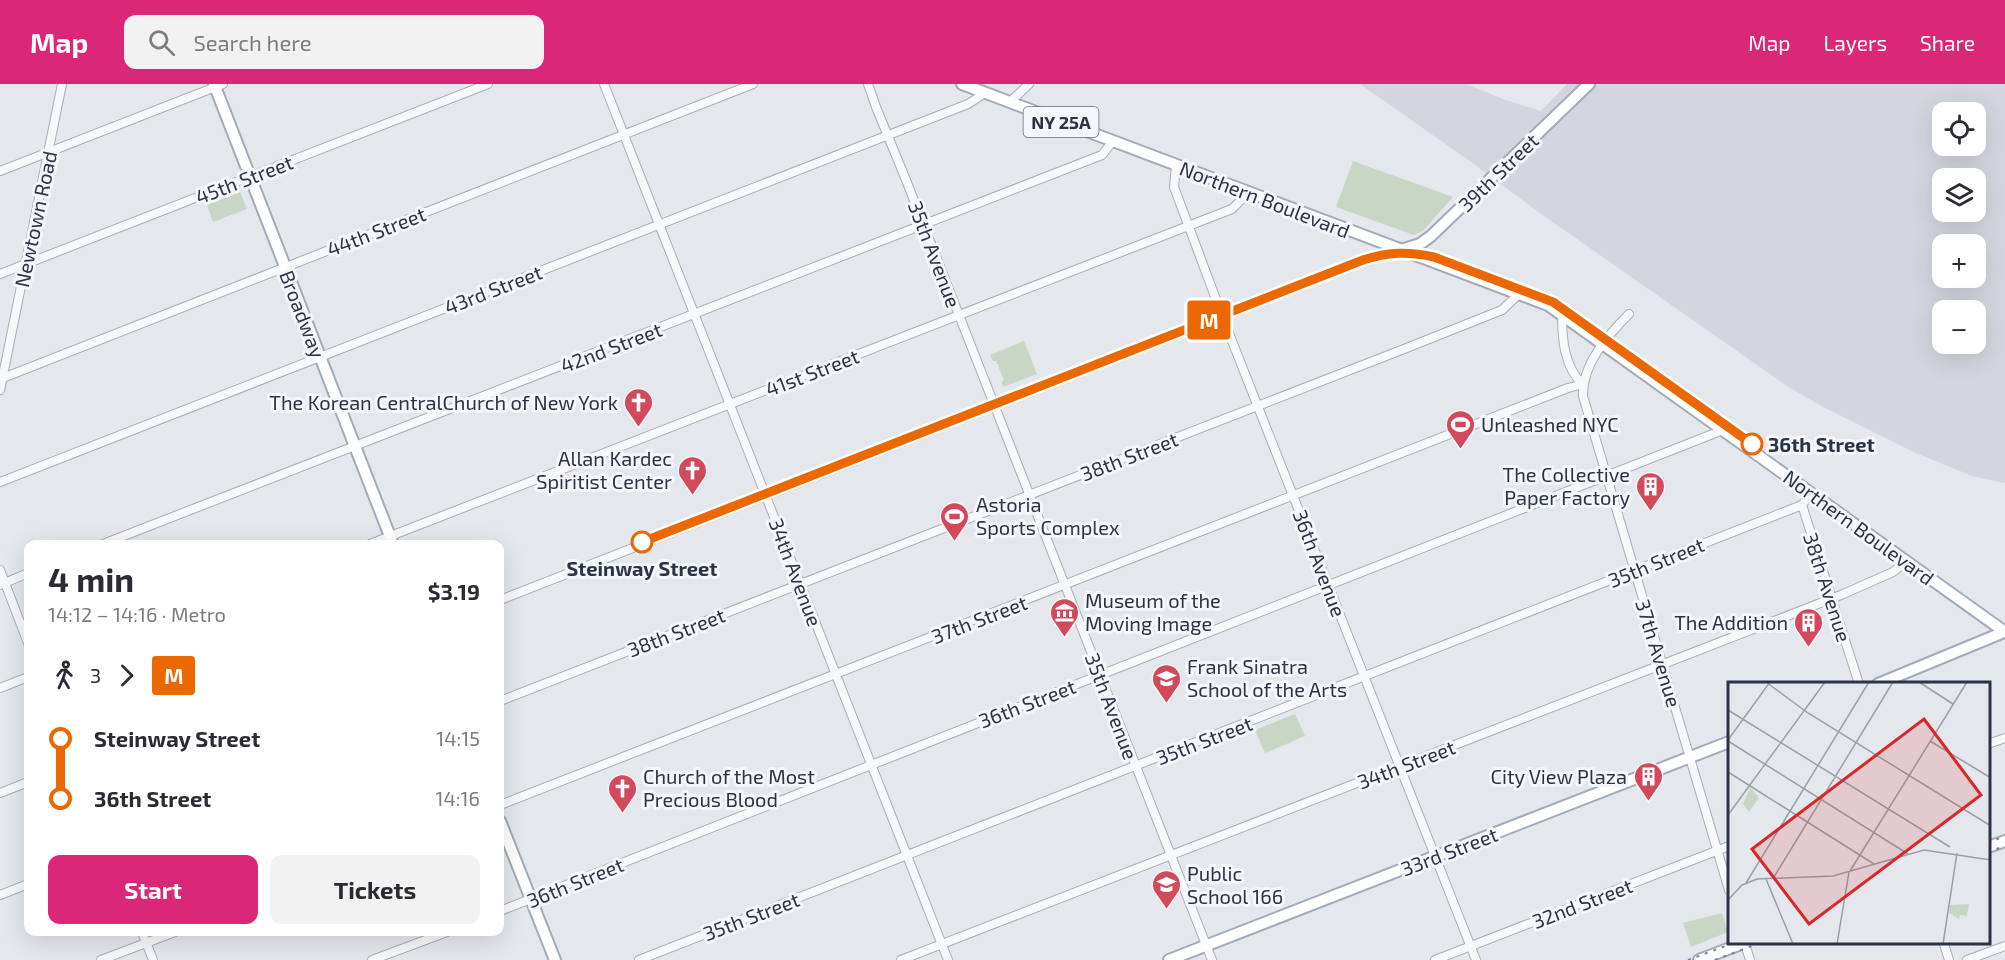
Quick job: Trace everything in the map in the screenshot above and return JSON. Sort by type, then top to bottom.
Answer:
[{"type":"main road","name":"Northern Boulevard","points":[[962,84],[1548,305],[2005,632]]},
{"type":"main road","name":"39th Street","points":[[1401,250],[1427,239],[1589,84]]},
{"type":"main road","name":"Broadway","points":[[217,85],[249,177],[391,540]]},
{"type":"main road","points":[[1883,682],[2005,632]]},
{"type":"main road","name":"33rd Street","points":[[1169,960],[1728,742]]},
{"type":"main road","points":[[504,831],[555,960]]},
{"type":"main road","points":[[1990,847],[2005,841]]},
{"type":"main road","points":[[1699,960],[1740,945]]},
{"type":"street","name":"Newtown Road","points":[[0,390],[62,84]]},
{"type":"street","name":"45th Street","points":[[0,274],[488,84]]},
{"type":"street","name":"34th Avenue","points":[[604,84],[948,960]]},
{"type":"street","name":"44th Street","points":[[2,378],[753,84]]},
{"type":"street","name":"35th Avenue","points":[[868,84],[1212,960]]},
{"type":"street","points":[[1010,102],[1029,84]]},
{"type":"street","points":[[0,171],[217,85]]},
{"type":"street","name":"43rd Street","points":[[0,482],[968,104],[985,93]]},
{"type":"street","name":"42nd Street","points":[[113,540],[1102,155],[1113,141]]},
{"type":"street","name":"36th Avenue","points":[[1176,165],[1174,187],[1223,318],[1476,960]]},
{"type":"street","name":"41st Street","points":[[393,540],[730,404],[1232,209],[1249,192]]},
{"type":"street","points":[[504,598],[1360,263],[1401,250]]},
{"type":"street","name":"38th Street","points":[[504,699],[1502,309],[1519,294]]},
{"type":"street","name":"37th Avenue","points":[[1562,314],[1562,334],[1571,371],[1583,384],[1584,401],[1728,887]]},
{"type":"street","points":[[1583,384],[1589,367],[1611,332],[1629,314]]},
{"type":"street","name":"37th Street","points":[[504,803],[1583,384]]},
{"type":"street","name":"36th Street","points":[[504,910],[1723,430]]},
{"type":"street","name":"38th Avenue","points":[[1811,493],[1802,505],[1858,682]]},
{"type":"street","name":"35th Street","points":[[639,960],[1802,505]]},
{"type":"street","name":"34th Street","points":[[902,960],[1832,598],[1893,572],[1907,561]]},
{"type":"street","points":[[0,570],[2,584],[24,634]]},
{"type":"street","points":[[2,584],[24,575]]},
{"type":"street","points":[[0,688],[24,679]]},
{"type":"street","points":[[1990,744],[2005,738]]},
{"type":"street","points":[[0,793],[24,784]]},
{"type":"street","name":"32nd Street","points":[[1435,960],[1728,846]]},
{"type":"street","points":[[0,895],[24,886]]},
{"type":"street","points":[[143,936],[153,960]]},
{"type":"street","points":[[101,960],[164,936]]},
{"type":"street","points":[[372,960],[436,936]]},
{"type":"street","points":[[1743,945],[1750,960]]},
{"type":"street","points":[[1944,945],[1949,960]]},
{"type":"street","points":[[1967,960],[2005,946]]},
{"type":"shaded area","points":[[1360,84],[1466,84],[1541,111],[1567,84],[2005,84],[2005,483],[1972,476],[1916,453],[1823,407],[1787,386]]},
{"type":"green space","points":[[1353,161],[1453,197],[1424,230],[1414,235],[1336,207]]},
{"type":"green space","points":[[240,192],[247,209],[213,222],[207,205]]},
{"type":"green space","points":[[1024,341],[1037,374],[1003,387],[1004,380],[996,361],[993,361],[990,355]]},
{"type":"green space","points":[[1295,714],[1305,736],[1265,753],[1255,730]]},
{"type":"green space","points":[[1722,913],[1728,932],[1691,947],[1683,923]]},
{"type":"railway","points":[[1990,842],[2005,836]]},
{"type":"railway","points":[[1990,851],[2005,846]]},
{"type":"railway","points":[[1688,960],[1728,945]]},
{"type":"railway","points":[[1715,960],[1754,945]]},
{"type":"metro line","name":"M","points":[[642,542],[1363,260],[1398,252],[1434,257],[1553,302],[1752,444]]},
{"type":"place","name":"The Korean CentralChurch of New York","points":[[639,428]]},
{"type":"place","name":"36th Street","points":[[1752,444]]},
{"type":"place","name":"Unleashed NYC","points":[[1460,450]]},
{"type":"place","name":"Allan Kardec Spiritist Center","points":[[693,496]]},
{"type":"place","name":"The Collective Paper Factory","points":[[1651,512]]},
{"type":"place","name":"Steinway Street","points":[[642,542]]},
{"type":"place","name":"Astoria Sports Complex","points":[[955,542]]},
{"type":"place","name":"Museum of the Moving Image","points":[[1064,638]]},
{"type":"place","name":"The Addition","points":[[1809,648]]},
{"type":"place","name":"Frank Sinatra School of the Arts","points":[[1166,704]]},
{"type":"place","name":"City View Plaza","points":[[1648,802]]},
{"type":"place","name":"Church of the Most Precious Blood","points":[[622,814]]},
{"type":"place","name":"Public School 166","points":[[1166,910]]}]
